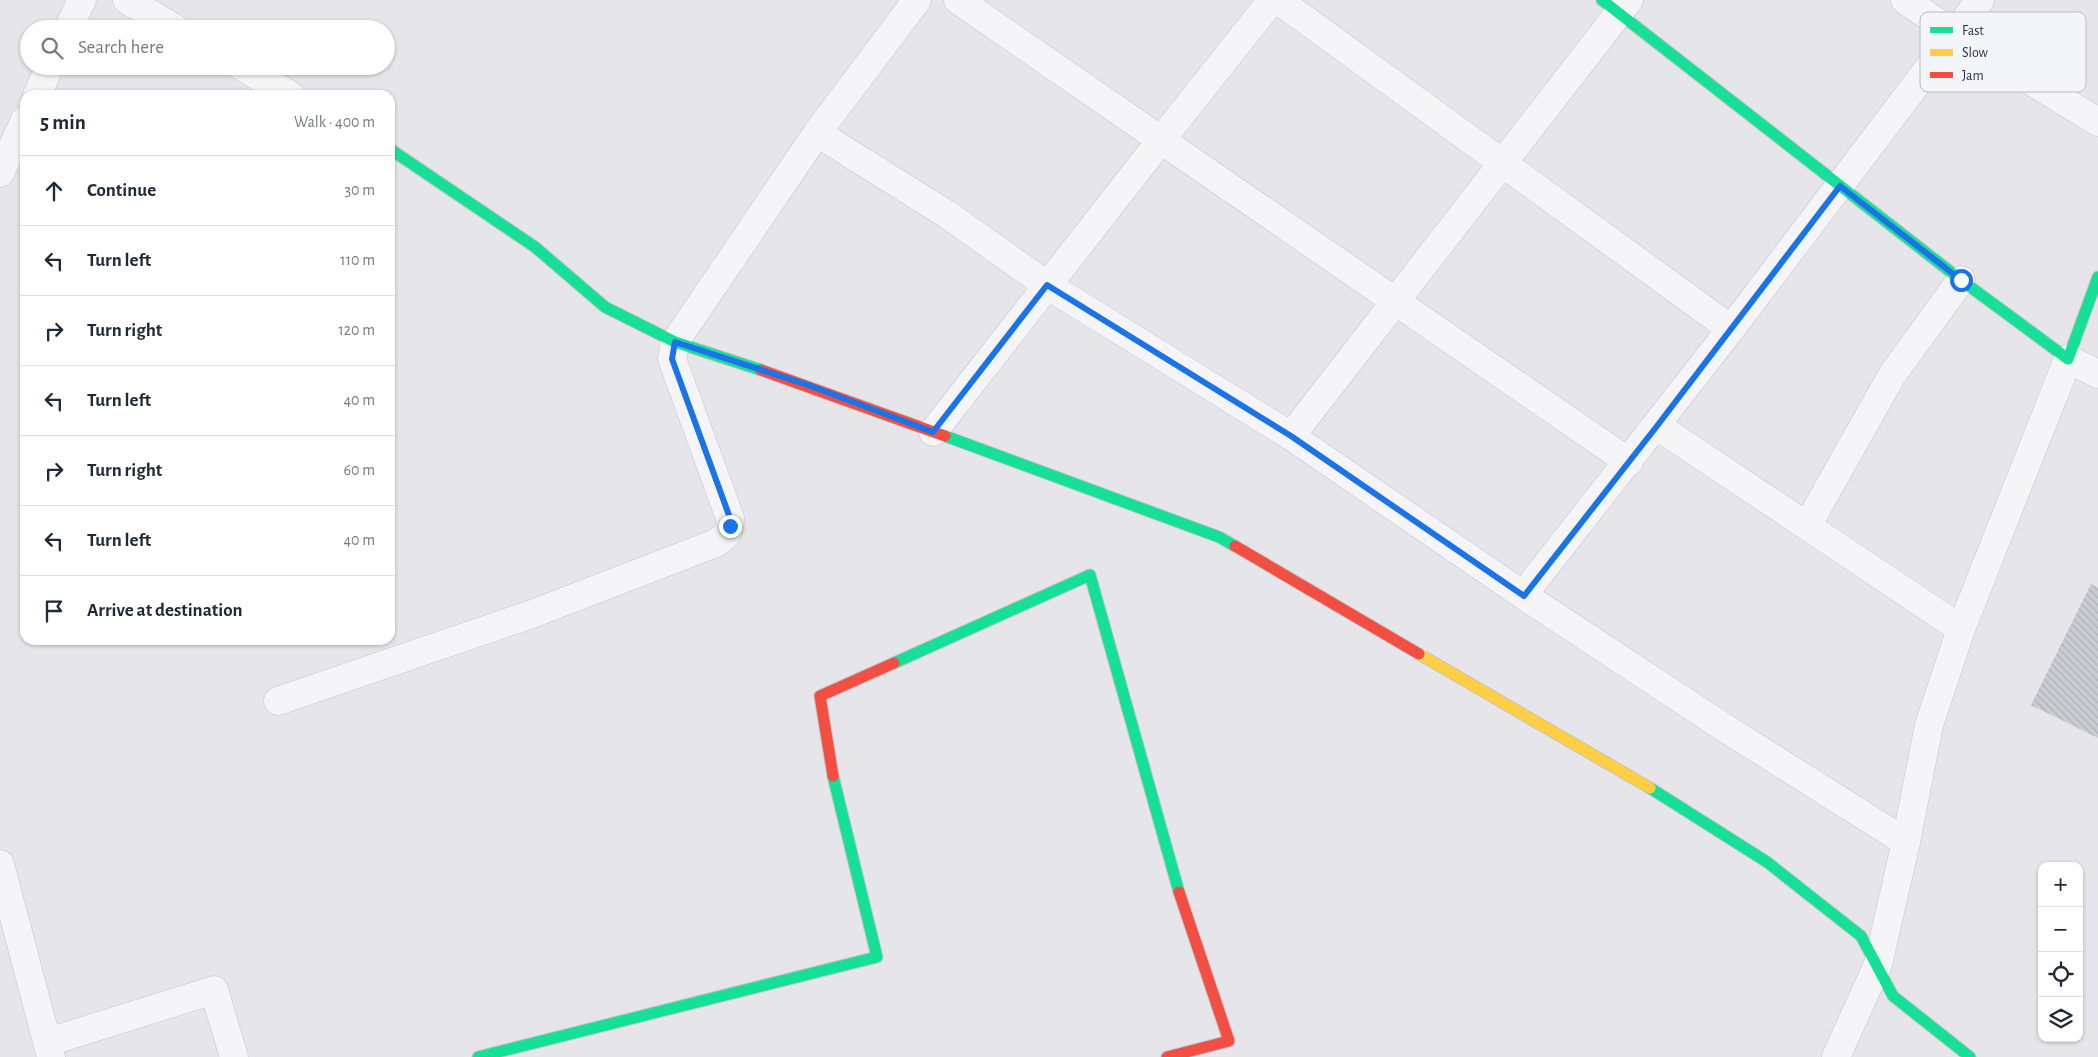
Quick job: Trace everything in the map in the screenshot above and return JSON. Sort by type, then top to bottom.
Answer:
[{"type":"street","points":[[72,20],[82,0]]},
{"type":"street","points":[[127,0],[161,20]]},
{"type":"street","points":[[278,702],[532,614],[716,543],[726,536],[729,531],[730,518],[672,359],[675,342],[817,133],[917,0]]},
{"type":"street","points":[[958,0],[1628,462]]},
{"type":"street","points":[[933,432],[1272,0]]},
{"type":"street","points":[[1278,0],[1731,329]]},
{"type":"street","points":[[1905,0],[1922,12]]},
{"type":"street","points":[[1971,12],[1980,0]]},
{"type":"street","points":[[1291,436],[1503,164],[1617,4],[1840,186],[1961,280],[2068,359],[2098,374]]},
{"type":"street","points":[[39,90],[46,75]]},
{"type":"street","points":[[256,75],[282,90]]},
{"type":"street","points":[[1524,596],[1657,426],[1920,79]]},
{"type":"street","points":[[2049,92],[2098,122]]},
{"type":"street","points":[[0,173],[20,131]]},
{"type":"street","points":[[817,133],[948,215],[1047,285],[1291,436],[1524,596],[1736,735],[1906,842]]},
{"type":"street","points":[[395,152],[535,248],[605,307],[675,342],[808,385],[1219,537],[1654,790],[1768,862],[1861,936],[1878,964],[1893,996],[1970,1057]]},
{"type":"street","points":[[1836,1057],[1878,964],[1906,842],[1929,725],[1961,629],[2068,359],[2098,277]]},
{"type":"street","points":[[1807,526],[1892,375],[1961,280]]},
{"type":"street","points":[[1657,426],[1961,629]]},
{"type":"street","points":[[478,1057],[878,958],[835,788],[820,696],[1090,574],[1175,880],[1229,1041],[1167,1057]]},
{"type":"street","points":[[0,864],[50,1050],[214,990],[234,1057]]},
{"type":"building","points":[[2091,584],[2098,588],[2098,738],[2031,705]]},
{"type":"traffic: fast","points":[[1602,0],[1961,280],[2068,359],[2098,277]]},
{"type":"traffic: fast","points":[[395,152],[535,247],[605,307],[675,342],[761,370]]},
{"type":"traffic: fast","points":[[945,436],[1219,537],[1235,546]]},
{"type":"traffic: fast","points":[[894,663],[1090,575],[1179,892]]},
{"type":"traffic: fast","points":[[478,1057],[877,957],[833,776]]},
{"type":"traffic: fast","points":[[1650,788],[1767,862],[1861,936],[1893,996],[1970,1057]]},
{"type":"traffic: slow","points":[[1419,654],[1650,788]]},
{"type":"traffic: jam","points":[[761,370],[945,436]]},
{"type":"traffic: jam","points":[[1235,546],[1419,654]]},
{"type":"traffic: jam","points":[[833,776],[820,696],[894,663]]},
{"type":"traffic: jam","points":[[1167,1057],[1229,1041],[1179,892]]},
{"type":"route","points":[[730,526],[730,518],[672,359],[675,342],[808,385],[933,432],[1047,285],[1291,436],[1524,596],[1657,426],[1840,186],[1961,280]]}]
